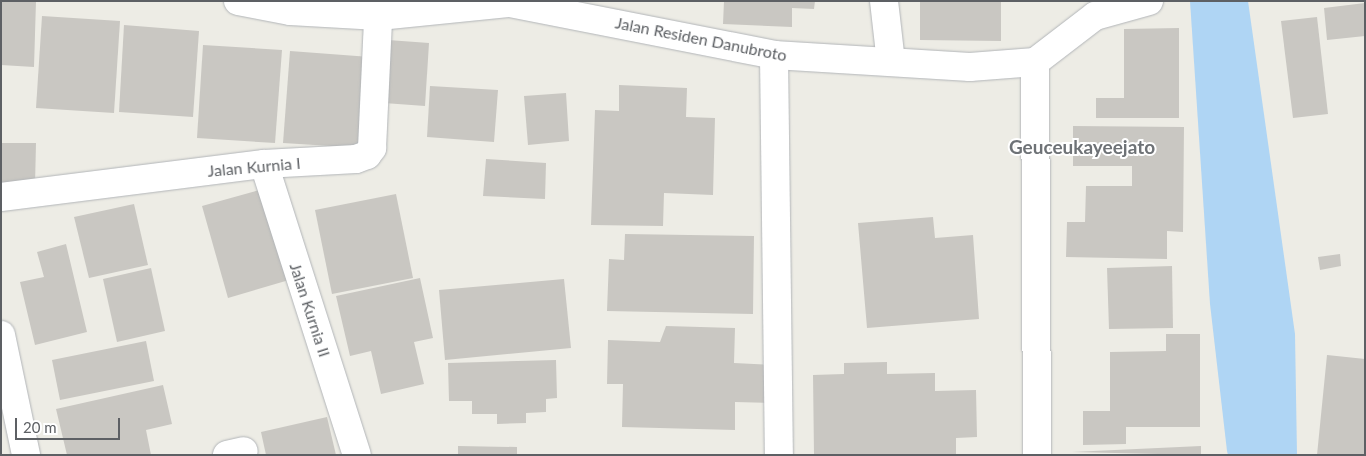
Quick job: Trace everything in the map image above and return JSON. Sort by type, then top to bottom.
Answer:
[{"type":"street","name":"Jalan Residen Danubroto","points":[[238,1],[290,11],[510,3],[774,55],[970,67],[1036,62]]},
{"type":"street","points":[[884,1],[891,62]]},
{"type":"street","points":[[1037,455],[1036,62],[1095,16],[1142,2]]},
{"type":"street","name":"Jalan Kurnia I","points":[[1,197],[264,164],[356,160],[372,148],[379,9]]},
{"type":"street","points":[[774,55],[779,455]]},
{"type":"street","name":"Jalan Kurnia II","points":[[264,164],[357,455]]},
{"type":"street","points":[[1,335],[5,382],[26,455]]},
{"type":"water","points":[[1190,1],[1248,1],[1295,334],[1297,455],[1228,455],[1227,451],[1210,304]]},
{"type":"building","points":[[1,1],[36,1],[34,67],[1,65]]},
{"type":"building","points":[[724,1],[815,1],[814,9],[792,8],[792,27],[723,24]]},
{"type":"building","points":[[920,1],[1001,1],[1001,41],[920,40]]},
{"type":"building","points":[[1365,3],[1365,36],[1327,40],[1324,8]]},
{"type":"building","points":[[42,16],[120,21],[114,113],[36,108]]},
{"type":"building","points":[[1317,17],[1328,114],[1293,118],[1281,21]]},
{"type":"building","points":[[124,25],[199,31],[193,117],[119,112]]},
{"type":"building","points":[[1179,28],[1179,118],[1096,118],[1096,98],[1124,98],[1124,29]]},
{"type":"building","points":[[388,40],[429,43],[425,106],[384,103]]},
{"type":"building","points":[[203,45],[282,50],[275,143],[197,138]]},
{"type":"building","points":[[290,51],[370,57],[363,148],[283,143]]},
{"type":"building","points":[[619,85],[687,88],[686,117],[715,118],[713,195],[664,193],[663,226],[591,225],[595,110],[619,111]]},
{"type":"building","points":[[430,86],[498,90],[494,142],[427,137]]},
{"type":"building","points":[[566,93],[569,141],[528,145],[524,96]]},
{"type":"building","points":[[1073,126],[1184,127],[1183,232],[1167,231],[1167,259],[1066,257],[1067,222],[1085,222],[1086,186],[1132,186],[1132,166],[1073,166]]},
{"type":"building","points":[[1,143],[36,143],[35,185],[1,185]]},
{"type":"building","points":[[486,159],[546,163],[545,199],[483,196]]},
{"type":"building","points":[[263,189],[289,280],[228,298],[202,206]]},
{"type":"building","points":[[396,194],[413,278],[332,294],[315,210]]},
{"type":"building","points":[[134,204],[148,265],[89,278],[74,217]]},
{"type":"building","points":[[933,217],[935,238],[973,235],[979,319],[867,328],[858,223]]},
{"type":"building","points":[[625,234],[754,236],[753,314],[607,311],[609,259],[624,260]]},
{"type":"building","points":[[66,244],[87,332],[35,345],[20,282],[44,277],[37,252]]},
{"type":"building","points":[[1340,254],[1341,266],[1320,270],[1318,257]]},
{"type":"building","points":[[1172,266],[1173,328],[1109,329],[1107,268]]},
{"type":"building","points":[[151,268],[165,331],[117,342],[103,279]]},
{"type":"building","points":[[420,278],[433,338],[414,342],[424,384],[381,394],[371,351],[350,356],[336,296]]},
{"type":"building","points":[[564,279],[571,348],[445,360],[439,290]]},
{"type":"building","points":[[666,326],[735,328],[734,363],[773,365],[772,403],[735,402],[735,430],[622,427],[623,384],[607,384],[608,340],[660,342]]},
{"type":"building","points":[[1166,334],[1200,334],[1200,427],[1126,427],[1126,444],[1083,445],[1083,411],[1110,411],[1110,352],[1166,351]]},
{"type":"building","points":[[146,341],[154,381],[60,400],[52,360]]},
{"type":"building","points":[[1327,355],[1365,359],[1365,455],[1317,455]]},
{"type":"building","points":[[556,360],[557,398],[546,399],[546,412],[526,413],[526,423],[497,424],[497,414],[472,414],[472,401],[449,401],[448,363]]},
{"type":"building","points":[[887,362],[887,374],[935,373],[935,391],[976,390],[977,437],[956,438],[956,455],[814,455],[813,375],[844,374],[844,363]]},
{"type":"building","points":[[163,385],[172,424],[146,430],[151,455],[67,455],[56,409]]},
{"type":"building","points":[[327,417],[336,455],[266,455],[261,432]]},
{"type":"building","points":[[458,446],[517,447],[517,455],[458,455]]},
{"type":"building","points":[[1201,446],[1201,455],[1072,452]]},
{"type":"district","name":"Geuceukayeejato","points":[[1082,147]]}]
